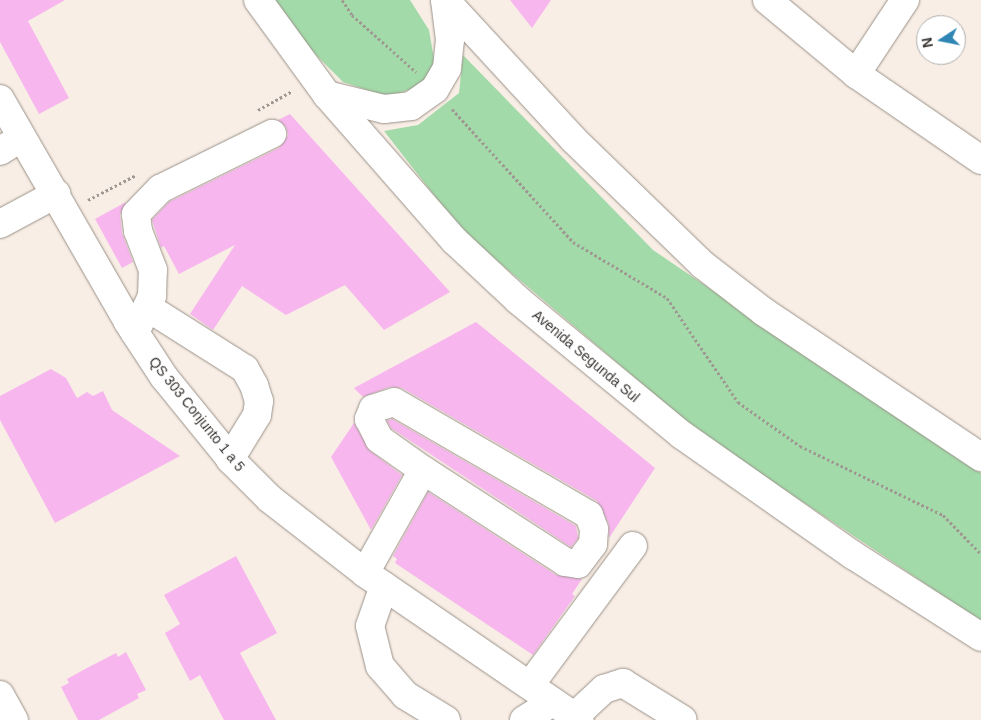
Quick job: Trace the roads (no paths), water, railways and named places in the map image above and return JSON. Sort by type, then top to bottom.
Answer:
[{"type":"street","name":"Avenida Segunda Sul","points":[[258,0],[327,95],[455,241],[582,354],[682,435],[853,555],[981,637]]},
{"type":"street","points":[[327,95],[384,109],[411,106],[435,89],[447,68],[450,40],[445,0]]},
{"type":"street","points":[[445,0],[574,140],[703,265],[764,312],[981,457]]},
{"type":"street","points":[[767,0],[856,74],[981,160]]},
{"type":"street","points":[[856,74],[905,0]]},
{"type":"street","name":"QS 303 Conjunto 1 a 5","points":[[0,99],[11,144],[56,194],[135,333],[164,377],[230,459],[270,499],[374,579],[569,713]]},
{"type":"street","points":[[135,333],[152,296],[153,270],[138,230],[136,214],[160,189],[272,134]]},
{"type":"street","points":[[0,224],[56,194]]},
{"type":"street","points":[[147,307],[245,370],[254,385],[259,401],[257,415],[230,459]]},
{"type":"street","points":[[394,402],[588,515],[594,529],[593,544],[578,564],[565,562],[423,470],[379,439],[369,419],[373,409],[394,402]]},
{"type":"street","points":[[423,470],[374,579],[370,626],[380,666],[405,695],[446,720]]},
{"type":"street","points":[[530,685],[633,546]]},
{"type":"street","points":[[524,720],[569,713],[604,689],[623,683],[683,720]]},
{"type":"street","points":[[0,695],[14,720]]}]
